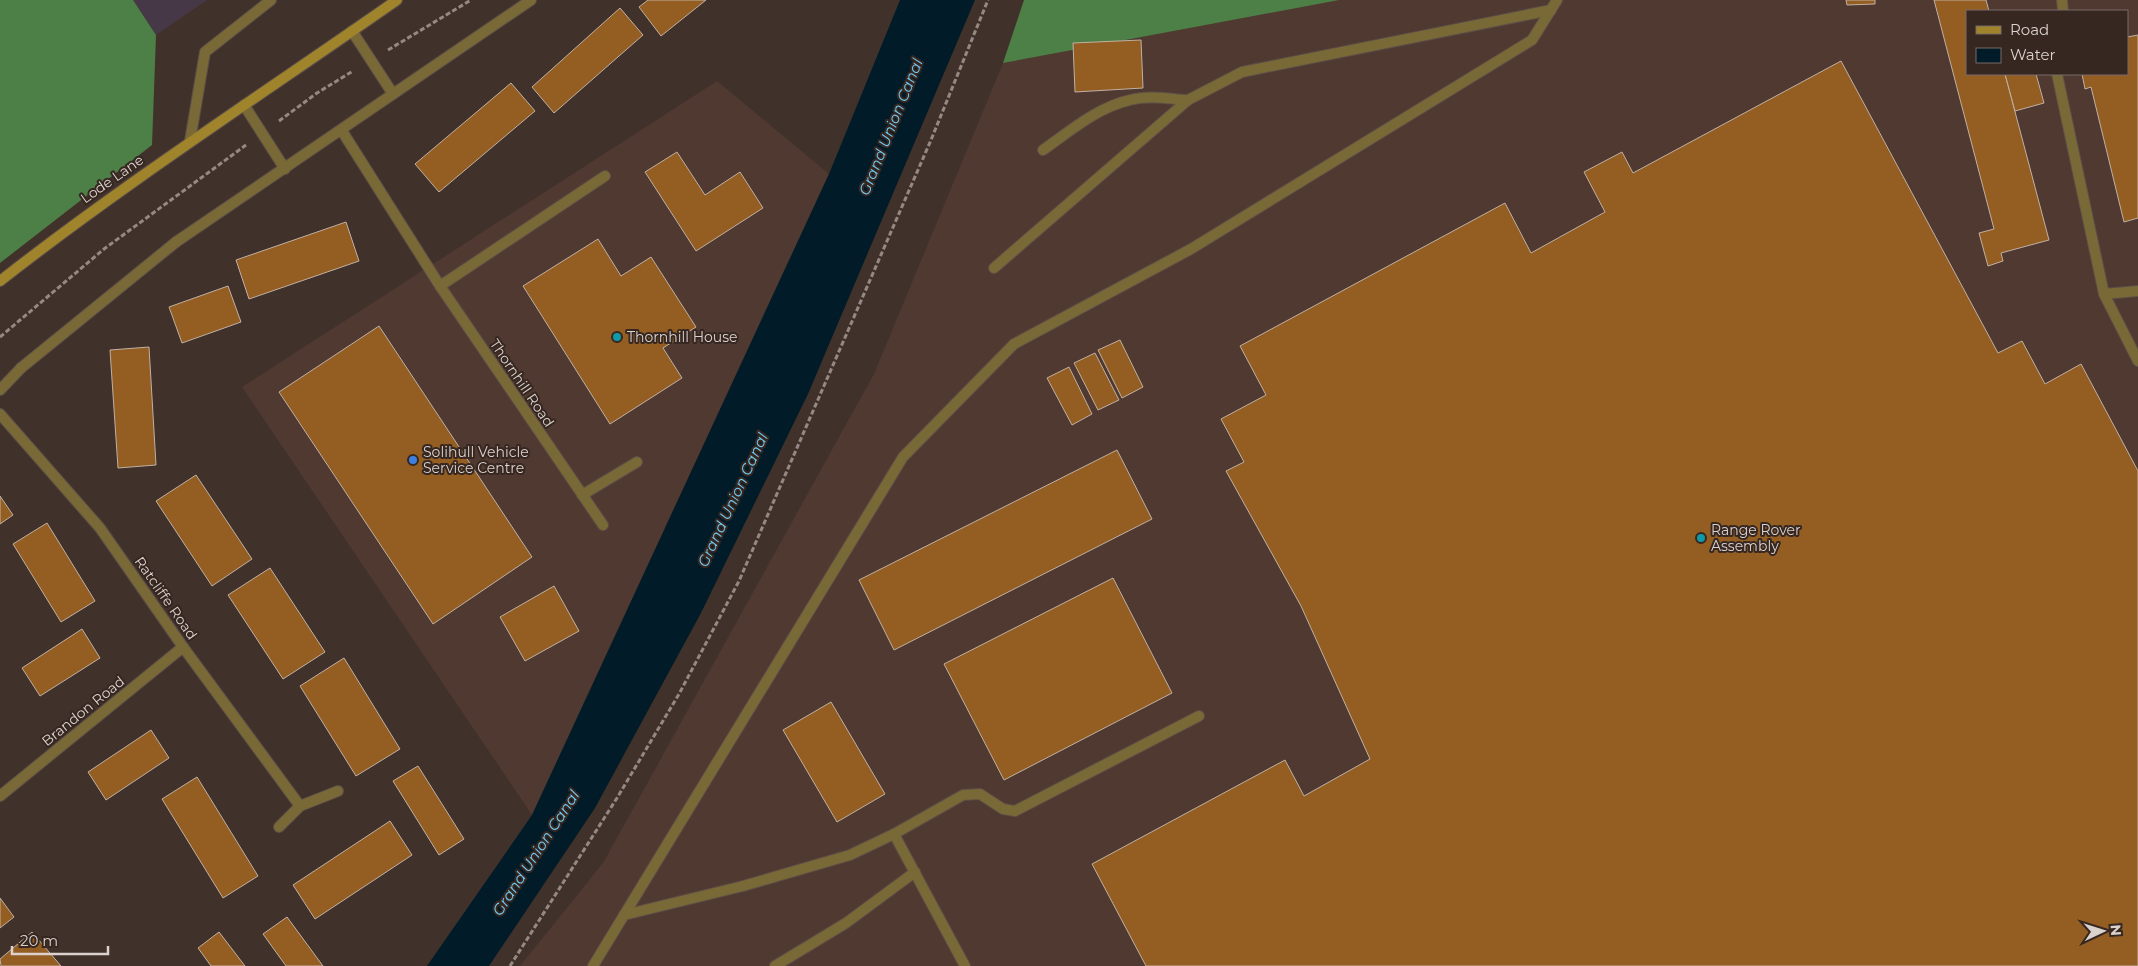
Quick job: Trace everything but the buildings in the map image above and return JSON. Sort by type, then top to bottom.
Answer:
[{"type":"main road","name":"Lode Lane","points":[[0,281],[70,226],[190,141],[397,0]]},
{"type":"street","points":[[190,141],[205,52],[271,0]]},
{"type":"street","points":[[0,390],[21,368],[176,242],[342,131],[531,0]]},
{"type":"street","points":[[593,966],[903,457],[1014,344],[1191,249],[1532,40],[1557,0]]},
{"type":"street","points":[[994,268],[1188,100],[1242,72],[1550,10]]},
{"type":"street","points":[[352,31],[393,94]]},
{"type":"street","points":[[2057,75],[2104,294],[2138,361]]},
{"type":"street","points":[[1043,150],[1102,110],[1130,100],[1149,97],[1188,100]]},
{"type":"street","points":[[244,105],[285,169]]},
{"type":"street","name":"Thornhill Road","points":[[342,131],[440,286],[603,525]]},
{"type":"street","points":[[440,286],[605,176]]},
{"type":"street","points":[[2104,294],[2138,291]]},
{"type":"street","name":"Ratcliffe Road","points":[[0,414],[100,528],[300,806]]},
{"type":"street","points":[[582,495],[637,462]]},
{"type":"street","name":"Brandon Road","points":[[0,796],[184,647]]},
{"type":"street","points":[[624,915],[743,886],[850,856],[894,834],[963,795],[980,794],[1003,810],[1015,811],[1199,716]]},
{"type":"street","points":[[279,827],[300,806],[338,791]]},
{"type":"street","points":[[894,834],[965,966]]},
{"type":"street","points":[[775,966],[846,923],[915,872]]},
{"type":"path","points":[[0,337],[104,250],[317,93],[471,0]]},
{"type":"path","points":[[510,966],[622,790],[679,694],[739,581],[931,140],[988,0]]},
{"type":"shaded area","points":[[133,0],[207,0],[156,35]]},
{"type":"shaded area","points":[[1153,0],[2138,0],[2138,966],[520,966],[603,863],[874,374],[1003,63]]},
{"type":"shaded area","points":[[717,81],[829,174],[532,815],[242,387]]},
{"type":"green space","points":[[0,0],[133,0],[156,35],[152,145],[0,263]]},
{"type":"green space","points":[[1024,0],[1339,0],[1003,63]]},
{"type":"water","name":"Grand Union Canal","points":[[900,0],[975,0],[808,394],[701,613],[595,808],[489,966],[427,966],[532,815],[829,174]]},
{"type":"place","name":"Thornhill House","points":[[617,337]]},
{"type":"place","name":"Solihull Vehicle Service Centre","points":[[413,460]]},
{"type":"place","name":"Range Rover Assembly","points":[[1701,538]]}]
